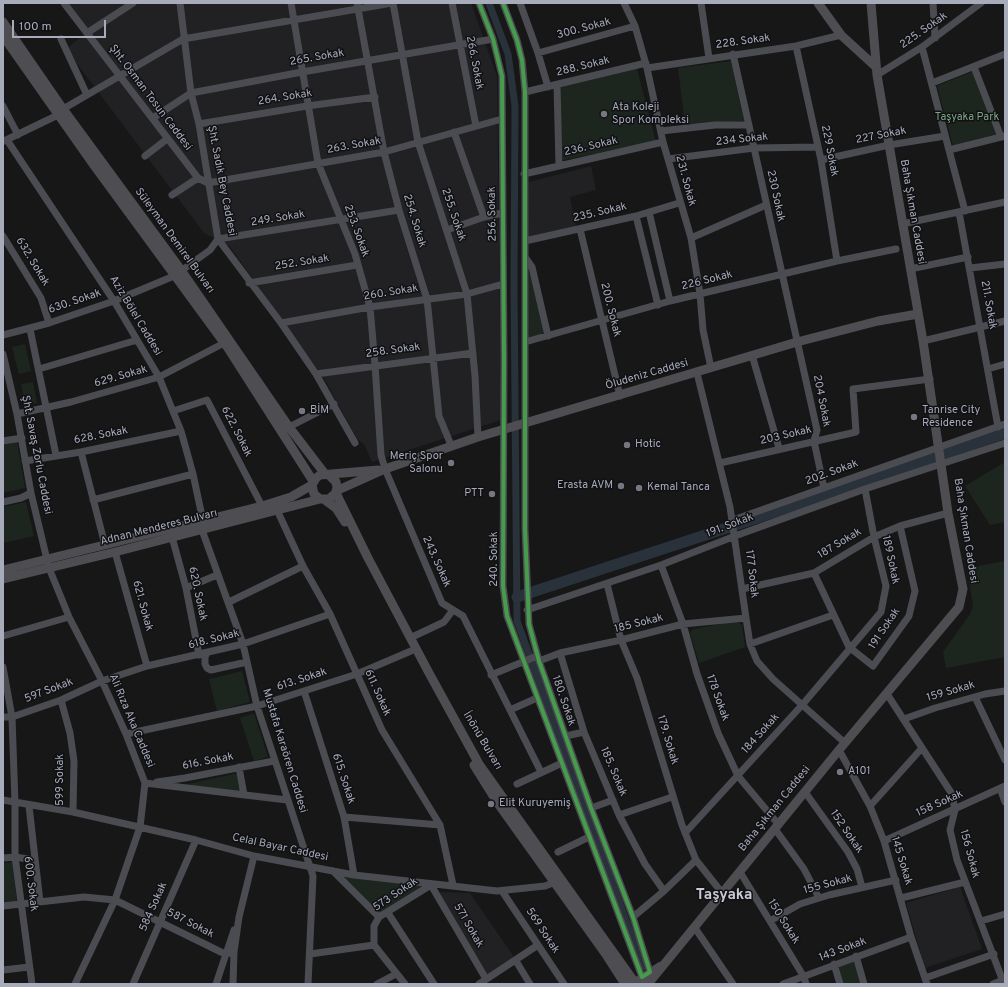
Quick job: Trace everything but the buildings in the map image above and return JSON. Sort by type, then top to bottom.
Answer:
[{"type":"main road","points":[[818,3],[841,35],[877,71]]},
{"type":"main road","name":"Baha Şıkman Caddesi","points":[[644,981],[665,963],[695,928],[842,746],[959,607],[963,590],[948,513],[924,341],[902,224],[877,71],[871,3]]},
{"type":"main road","name":"Süleyman Demirel Bulvarı","points":[[3,22],[61,112]]},
{"type":"main road","name":"Süleyman Demirel Bulvarı","points":[[4,39],[61,112],[289,427],[327,475]]},
{"type":"main road","name":"Süleyman Demirel Bulvarı","points":[[178,273],[313,483]]},
{"type":"main road","name":"Öludeniz Caddesi","points":[[385,469],[451,445],[697,373],[752,355],[873,322],[918,314]]},
{"type":"main road","name":"Adnan Menderes Bulvarı","points":[[3,570],[48,564],[115,552],[172,537],[291,497],[313,483],[320,475],[385,469]]},
{"type":"main road","name":"Adnan Menderes Bulvarı","points":[[3,579],[105,545],[202,526],[323,499],[329,499],[336,492],[385,469]]},
{"type":"main road","points":[[327,475],[336,482],[336,492]]},
{"type":"main road","points":[[313,483],[314,494],[323,499]]},
{"type":"main road","name":"İnönü Bulvarı","points":[[336,492],[410,638],[427,675]]},
{"type":"main road","name":"İnönü Bulvarı","points":[[323,499],[336,508],[344,519],[411,651],[427,675],[479,764],[559,881],[625,984]]},
{"type":"main road","name":"İnönü Bulvarı","points":[[559,881],[644,981]]},
{"type":"street","name":"Şht. Osman Tosun Caddesi","points":[[64,3],[198,178],[208,183]]},
{"type":"street","points":[[87,33],[133,3]]},
{"type":"street","name":"Şht. Sadık Bey Caddesi","points":[[180,3],[183,39],[191,93],[199,124],[218,239],[281,323],[316,374],[355,442]]},
{"type":"street","name":"253. Sokak","points":[[291,3],[307,106],[318,163],[355,254],[370,307],[381,455],[385,469]]},
{"type":"street","points":[[5,141],[61,112],[87,95],[183,39],[358,6],[393,3]]},
{"type":"street","name":"255. Sokak","points":[[393,3],[418,142],[467,294],[473,353],[478,437]]},
{"type":"street","name":"266. Sokak","points":[[452,3],[476,126]]},
{"type":"street","name":"256. Sokak","points":[[479,3],[493,39],[502,76],[503,284],[507,428]]},
{"type":"street","points":[[503,3],[517,40],[522,60],[525,92],[525,342],[523,424]]},
{"type":"street","points":[[520,3],[538,53],[548,87]]},
{"type":"street","name":"231. Sokak","points":[[624,3],[635,26],[647,65],[663,142],[691,238],[700,294],[703,330],[711,368]]},
{"type":"street","points":[[701,3],[709,58]]},
{"type":"street","points":[[933,3],[935,38]]},
{"type":"street","name":"225. Sokak","points":[[877,71],[922,47],[981,3]]},
{"type":"street","name":"254. Sokak","points":[[358,6],[384,152],[399,210],[427,299],[439,416],[451,445]]},
{"type":"street","name":"300. Sokak","points":[[538,53],[635,26]]},
{"type":"street","name":"228. Sokak","points":[[647,65],[796,46],[841,35]]},
{"type":"street","points":[[61,39],[87,95]]},
{"type":"street","name":"265. Sokak","points":[[153,118],[191,93],[368,60],[460,46],[493,39]]},
{"type":"street","name":"229 Sokak","points":[[796,46],[821,160],[837,261]]},
{"type":"street","name":"211. Sokak","points":[[922,47],[949,150],[962,211],[968,257],[988,370],[1002,426]]},
{"type":"street","name":"230 Sokak","points":[[734,54],[797,342]]},
{"type":"street","points":[[932,83],[1005,54]]},
{"type":"street","name":"288. Sokak","points":[[525,92],[647,65]]},
{"type":"street","points":[[949,150],[1003,136],[974,67]]},
{"type":"street","points":[[557,85],[559,166]]},
{"type":"street","name":"264. Sokak","points":[[199,124],[307,106],[375,97]]},
{"type":"street","points":[[3,106],[18,135]]},
{"type":"street","name":"263. Sokak","points":[[208,183],[384,152],[502,119]]},
{"type":"street","points":[[661,131],[715,125],[749,125]]},
{"type":"street","points":[[454,132],[484,217]]},
{"type":"street","name":"227 Sokak","points":[[821,160],[889,145],[945,136]]},
{"type":"street","points":[[145,156],[167,138]]},
{"type":"street","name":"Aziz Bölel Caddesi","points":[[5,141],[114,301],[159,377],[181,431],[193,474],[202,526]]},
{"type":"street","name":"236. Sokak","points":[[524,174],[663,142]]},
{"type":"street","name":"234 Sokak","points":[[668,160],[754,148],[817,147]]},
{"type":"street","points":[[172,195],[198,178]]},
{"type":"street","points":[[902,224],[1005,202]]},
{"type":"street","name":"235. Sokak","points":[[525,242],[636,216],[680,203]]},
{"type":"street","points":[[691,238],[766,205]]},
{"type":"street","name":"249. Sokak","points":[[218,239],[399,210]]},
{"type":"street","points":[[649,212],[670,301]]},
{"type":"street","points":[[447,230],[484,217],[502,213]]},
{"type":"street","points":[[636,216],[658,305]]},
{"type":"street","name":"200. Sokak","points":[[580,229],[601,322],[620,396]]},
{"type":"street","name":"632. Sokak","points":[[3,236],[41,298],[49,323]]},
{"type":"street","name":"630. Sokak","points":[[3,335],[30,329],[114,301],[178,273],[210,250],[218,239]]},
{"type":"street","name":"226 Sokak","points":[[525,342],[601,322],[670,301],[837,261],[896,249]]},
{"type":"street","points":[[525,257],[532,267],[548,336]]},
{"type":"street","points":[[910,269],[968,257]]},
{"type":"street","points":[[970,268],[1005,264]]},
{"type":"street","name":"252. Sokak","points":[[250,283],[358,265]]},
{"type":"street","name":"260. Sokak","points":[[281,323],[370,307],[467,294],[503,284]]},
{"type":"street","points":[[924,341],[1005,321]]},
{"type":"street","points":[[30,329],[56,455]]},
{"type":"street","points":[[39,369],[137,340]]},
{"type":"street","name":"204 Sokak","points":[[797,342],[816,430],[814,441],[824,488]]},
{"type":"street","name":"629. Sokak","points":[[17,414],[159,377],[224,343]]},
{"type":"street","name":"258. Sokak","points":[[316,374],[432,357],[473,353]]},
{"type":"street","name":"Şht. Savaş Zorlu Caddesi","points":[[3,354],[22,438],[31,493],[48,564]]},
{"type":"street","points":[[752,355],[779,448]]},
{"type":"street","points":[[988,370],[1005,364]]},
{"type":"street","name":"177 Sokak","points":[[697,373],[733,520],[750,644],[757,661],[773,679],[803,704],[842,746]]},
{"type":"street","name":"203 Sokak","points":[[720,463],[779,448],[856,432],[853,389],[930,379]]},
{"type":"street","name":"622. Sokak","points":[[173,411],[207,400],[262,506]]},
{"type":"street","points":[[289,427],[334,404]]},
{"type":"street","name":"180. Sokak","points":[[523,424],[528,624],[537,658],[591,808],[633,917],[644,981]]},
{"type":"street","name":"202. Sokak","points":[[733,520],[939,446],[1002,426]]},
{"type":"street","name":"240. Sokak","points":[[507,428],[504,591],[507,616],[526,660],[537,698],[644,981]]},
{"type":"street","name":"628. Sokak","points":[[25,461],[81,452],[181,431]]},
{"type":"street","points":[[3,441],[22,438]]},
{"type":"street","name":"191. Sokak","points":[[527,607],[607,584],[661,565],[735,533],[1005,443]]},
{"type":"street","points":[[81,452],[105,545]]},
{"type":"street","name":"243. Sokak","points":[[385,469],[442,603],[462,616],[541,772]]},
{"type":"street","points":[[93,500],[193,474]]},
{"type":"street","name":"189 Sokak","points":[[849,647],[881,612],[886,586],[874,537],[865,489]]},
{"type":"street","points":[[3,502],[21,498],[31,493]]},
{"type":"street","name":"611. Sokak","points":[[277,510],[303,566],[330,614],[382,730],[440,825],[453,885]]},
{"type":"street","name":"187 Sokak","points":[[742,589],[814,573],[874,537],[900,526],[948,513]]},
{"type":"street","name":"Mustafa Karaören Caddesi","points":[[202,526],[243,644],[257,706],[309,868],[313,876],[308,984]]},
{"type":"street","name":"191 Sokak","points":[[849,647],[873,666],[909,616],[915,591],[900,526]]},
{"type":"street","name":"620. Sokak","points":[[172,537],[186,588],[199,655]]},
{"type":"street","name":"621. Sokak","points":[[115,552],[147,666]]},
{"type":"street","name":"Ali Rıza Aka Caddesi","points":[[48,564],[69,617],[102,681],[126,734],[145,783],[140,827],[115,900],[75,984]]},
{"type":"street","name":"178 Sokak","points":[[661,565],[683,624],[697,674],[715,726],[738,776],[777,827],[804,869],[819,898]]},
{"type":"street","points":[[229,602],[303,566]]},
{"type":"street","points":[[814,573],[849,647]]},
{"type":"street","points":[[186,588],[218,575]]},
{"type":"street","name":"179. Sokak","points":[[607,584],[621,640],[636,678],[672,797],[685,832],[696,860],[723,894]]},
{"type":"street","points":[[410,638],[444,622],[452,610]]},
{"type":"street","name":"618. Sokak","points":[[102,681],[147,666],[243,644],[330,614]]},
{"type":"street","points":[[750,644],[833,615]]},
{"type":"street","points":[[3,636],[69,617]]},
{"type":"street","name":"185 Sokak","points":[[491,675],[526,660],[621,640],[683,624],[746,618]]},
{"type":"street","name":"184 Sokak","points":[[685,832],[803,704],[849,647]]},
{"type":"street","name":"613. Sokak","points":[[126,734],[257,706],[357,674],[411,651]]},
{"type":"street","points":[[207,653],[205,657],[205,664],[207,668],[211,670],[247,662]]},
{"type":"street","name":"185. Sokak","points":[[560,653],[584,732],[619,815],[645,864],[664,891]]},
{"type":"street","name":"600. Sokak","points":[[3,667],[12,717],[15,857],[32,984]]},
{"type":"street","name":"597 Sokak","points":[[3,717],[12,717],[62,700],[102,681]]},
{"type":"street","name":"615. Sokak","points":[[304,691],[344,817],[354,875]]},
{"type":"street","name":"159 Sokak","points":[[904,719],[935,708],[975,697],[1005,691]]},
{"type":"street","name":"156 Sokak","points":[[887,694],[952,794],[955,810],[950,830],[965,882],[994,954],[1003,982]]},
{"type":"street","points":[[975,697],[1005,760]]},
{"type":"street","points":[[510,710],[537,698]]},
{"type":"street","name":"599 Sokak","points":[[62,700],[70,733],[74,761],[73,812]]},
{"type":"street","points":[[566,736],[584,732]]},
{"type":"street","name":"145 Sokak","points":[[842,746],[870,806],[884,841],[911,937],[926,981]]},
{"type":"street","points":[[870,806],[922,748]]},
{"type":"street","name":"616. Sokak","points":[[145,783],[184,778],[274,761]]},
{"type":"street","points":[[517,784],[562,763]]},
{"type":"street","points":[[239,767],[244,796]]},
{"type":"street","points":[[145,783],[287,800]]},
{"type":"street","points":[[1003,787],[1005,802]]},
{"type":"street","name":"158 Sokak","points":[[884,841],[1003,787]]},
{"type":"street","name":"152 Sokak","points":[[806,792],[848,852],[857,869],[862,888]]},
{"type":"street","points":[[619,815],[672,797]]},
{"type":"street","name":"Celal Bayar Caddesi","points":[[3,800],[29,806],[73,812],[196,840],[254,856],[309,868],[332,870],[354,875],[431,885],[453,885],[502,891],[523,890],[559,881]]},
{"type":"street","points":[[591,808],[613,800]]},
{"type":"street","points":[[29,806],[40,902]]},
{"type":"street","points":[[344,817],[440,825]]},
{"type":"street","points":[[558,852],[589,837]]},
{"type":"street","name":"584 Sokak","points":[[133,984],[159,921],[196,840]]},
{"type":"street","points":[[233,984],[234,952],[239,917],[254,856]]},
{"type":"street","points":[[3,858],[15,857],[34,860]]},
{"type":"street","points":[[633,917],[664,891],[696,860]]},
{"type":"street","points":[[332,870],[379,917]]},
{"type":"street","name":"150 Sokak","points":[[740,872],[805,980]]},
{"type":"street","name":"155 Sokak","points":[[770,921],[800,904],[819,898],[896,880]]},
{"type":"street","points":[[901,898],[965,882]]},
{"type":"street","name":"573 Sokak","points":[[374,945],[374,926],[379,917],[388,913],[431,885]]},
{"type":"street","name":"571 Sokak","points":[[431,885],[486,980]]},
{"type":"street","name":"569 Sokak","points":[[502,891],[564,984]]},
{"type":"street","name":"587 Sokak","points":[[3,906],[84,897],[115,900],[225,954]]},
{"type":"street","points":[[388,913],[434,984]]},
{"type":"street","points":[[981,921],[1005,914]]},
{"type":"street","points":[[216,984],[225,954],[239,917]]},
{"type":"street","points":[[695,928],[732,984]]},
{"type":"street","name":"143 Sokak","points":[[784,984],[805,980],[834,964],[911,937]]},
{"type":"street","points":[[310,954],[374,945],[405,984]]},
{"type":"street","points":[[479,984],[516,961],[538,945]]},
{"type":"street","points":[[225,954],[234,952]]},
{"type":"street","points":[[926,981],[994,954]]},
{"type":"street","points":[[856,956],[864,984]]},
{"type":"street","points":[[516,961],[530,984]]},
{"type":"street","points":[[834,964],[840,984]]},
{"type":"street","points":[[3,970],[29,967]]},
{"type":"street","points":[[377,984],[396,974]]},
{"type":"street","points":[[993,984],[1003,982]]},
{"type":"shaded area","points":[[64,3],[471,3],[497,76],[501,420],[372,462],[364,444],[357,439],[325,380],[230,247],[204,233],[66,49],[87,32]]},
{"type":"shaded area","points":[[591,166],[596,190],[570,197],[576,227],[528,238],[529,182]]},
{"type":"shaded area","points":[[960,887],[982,949],[925,968],[906,903]]},
{"type":"shaded area","points":[[437,892],[470,893],[514,957],[487,975]]},
{"type":"green space","points":[[731,61],[744,121],[685,125],[678,68]]},
{"type":"green space","name":"Ata Koleji Spor Kompleksi","points":[[636,65],[656,142],[563,160],[557,87]]},
{"type":"green space","name":"Taşyaka Park","points":[[974,71],[997,134],[953,146],[937,86]]},
{"type":"green space","points":[[529,273],[531,273],[544,334],[528,338]]},
{"type":"green space","points":[[25,344],[31,371],[19,374],[12,347]]},
{"type":"green space","points":[[33,382],[37,403],[25,406],[21,384]]},
{"type":"green space","points":[[17,442],[25,488],[3,493],[3,445]]},
{"type":"green space","points":[[1005,462],[1005,522],[990,525],[965,486]]},
{"type":"green space","points":[[26,502],[34,536],[3,543],[3,507]]},
{"type":"green space","points":[[1005,561],[1005,657],[946,668],[943,652],[970,614],[973,606],[967,568]]},
{"type":"green space","points":[[737,621],[742,625],[745,647],[699,663],[690,633],[693,629]]},
{"type":"green space","points":[[242,671],[250,702],[217,711],[209,679]]},
{"type":"green space","points":[[254,713],[268,757],[254,761],[240,718]]},
{"type":"green space","points":[[238,773],[241,793],[183,785]]},
{"type":"green space","points":[[12,862],[17,901],[3,903],[3,863]]},
{"type":"green space","points":[[332,870],[431,885],[379,917]]},
{"type":"green space","points":[[856,956],[864,984],[840,984],[834,964]]},
{"type":"waterway","points":[[489,3],[508,54],[515,106],[514,287],[517,621],[643,967]]},
{"type":"waterway","points":[[517,597],[848,488],[1005,433]]},
{"type":"cycle path","points":[[479,3],[493,39],[502,76],[504,360],[503,586],[507,616],[642,977],[650,972],[633,917],[591,808],[539,661],[529,624],[525,529],[525,92],[522,60],[517,40],[503,3]]},
{"type":"place","name":"Ata Koleji Spor Kompleksi","points":[[604,114]]},
{"type":"place","name":"BİM","points":[[302,411]]},
{"type":"place","name":"Tanrise City Residence","points":[[914,417]]},
{"type":"place","name":"Hotic","points":[[627,445]]},
{"type":"place","name":"Meriç Spor Salonu","points":[[451,463]]},
{"type":"place","name":"Erasta AVM","points":[[621,486]]},
{"type":"place","name":"Kemal Tanca","points":[[639,488]]},
{"type":"place","name":"PTT","points":[[492,494]]},
{"type":"place","name":"A101","points":[[840,772]]},
{"type":"place","name":"Elit Kuruyemiş","points":[[491,804]]},
{"type":"district","name":"Taşyaka","points":[[724,896]]}]
